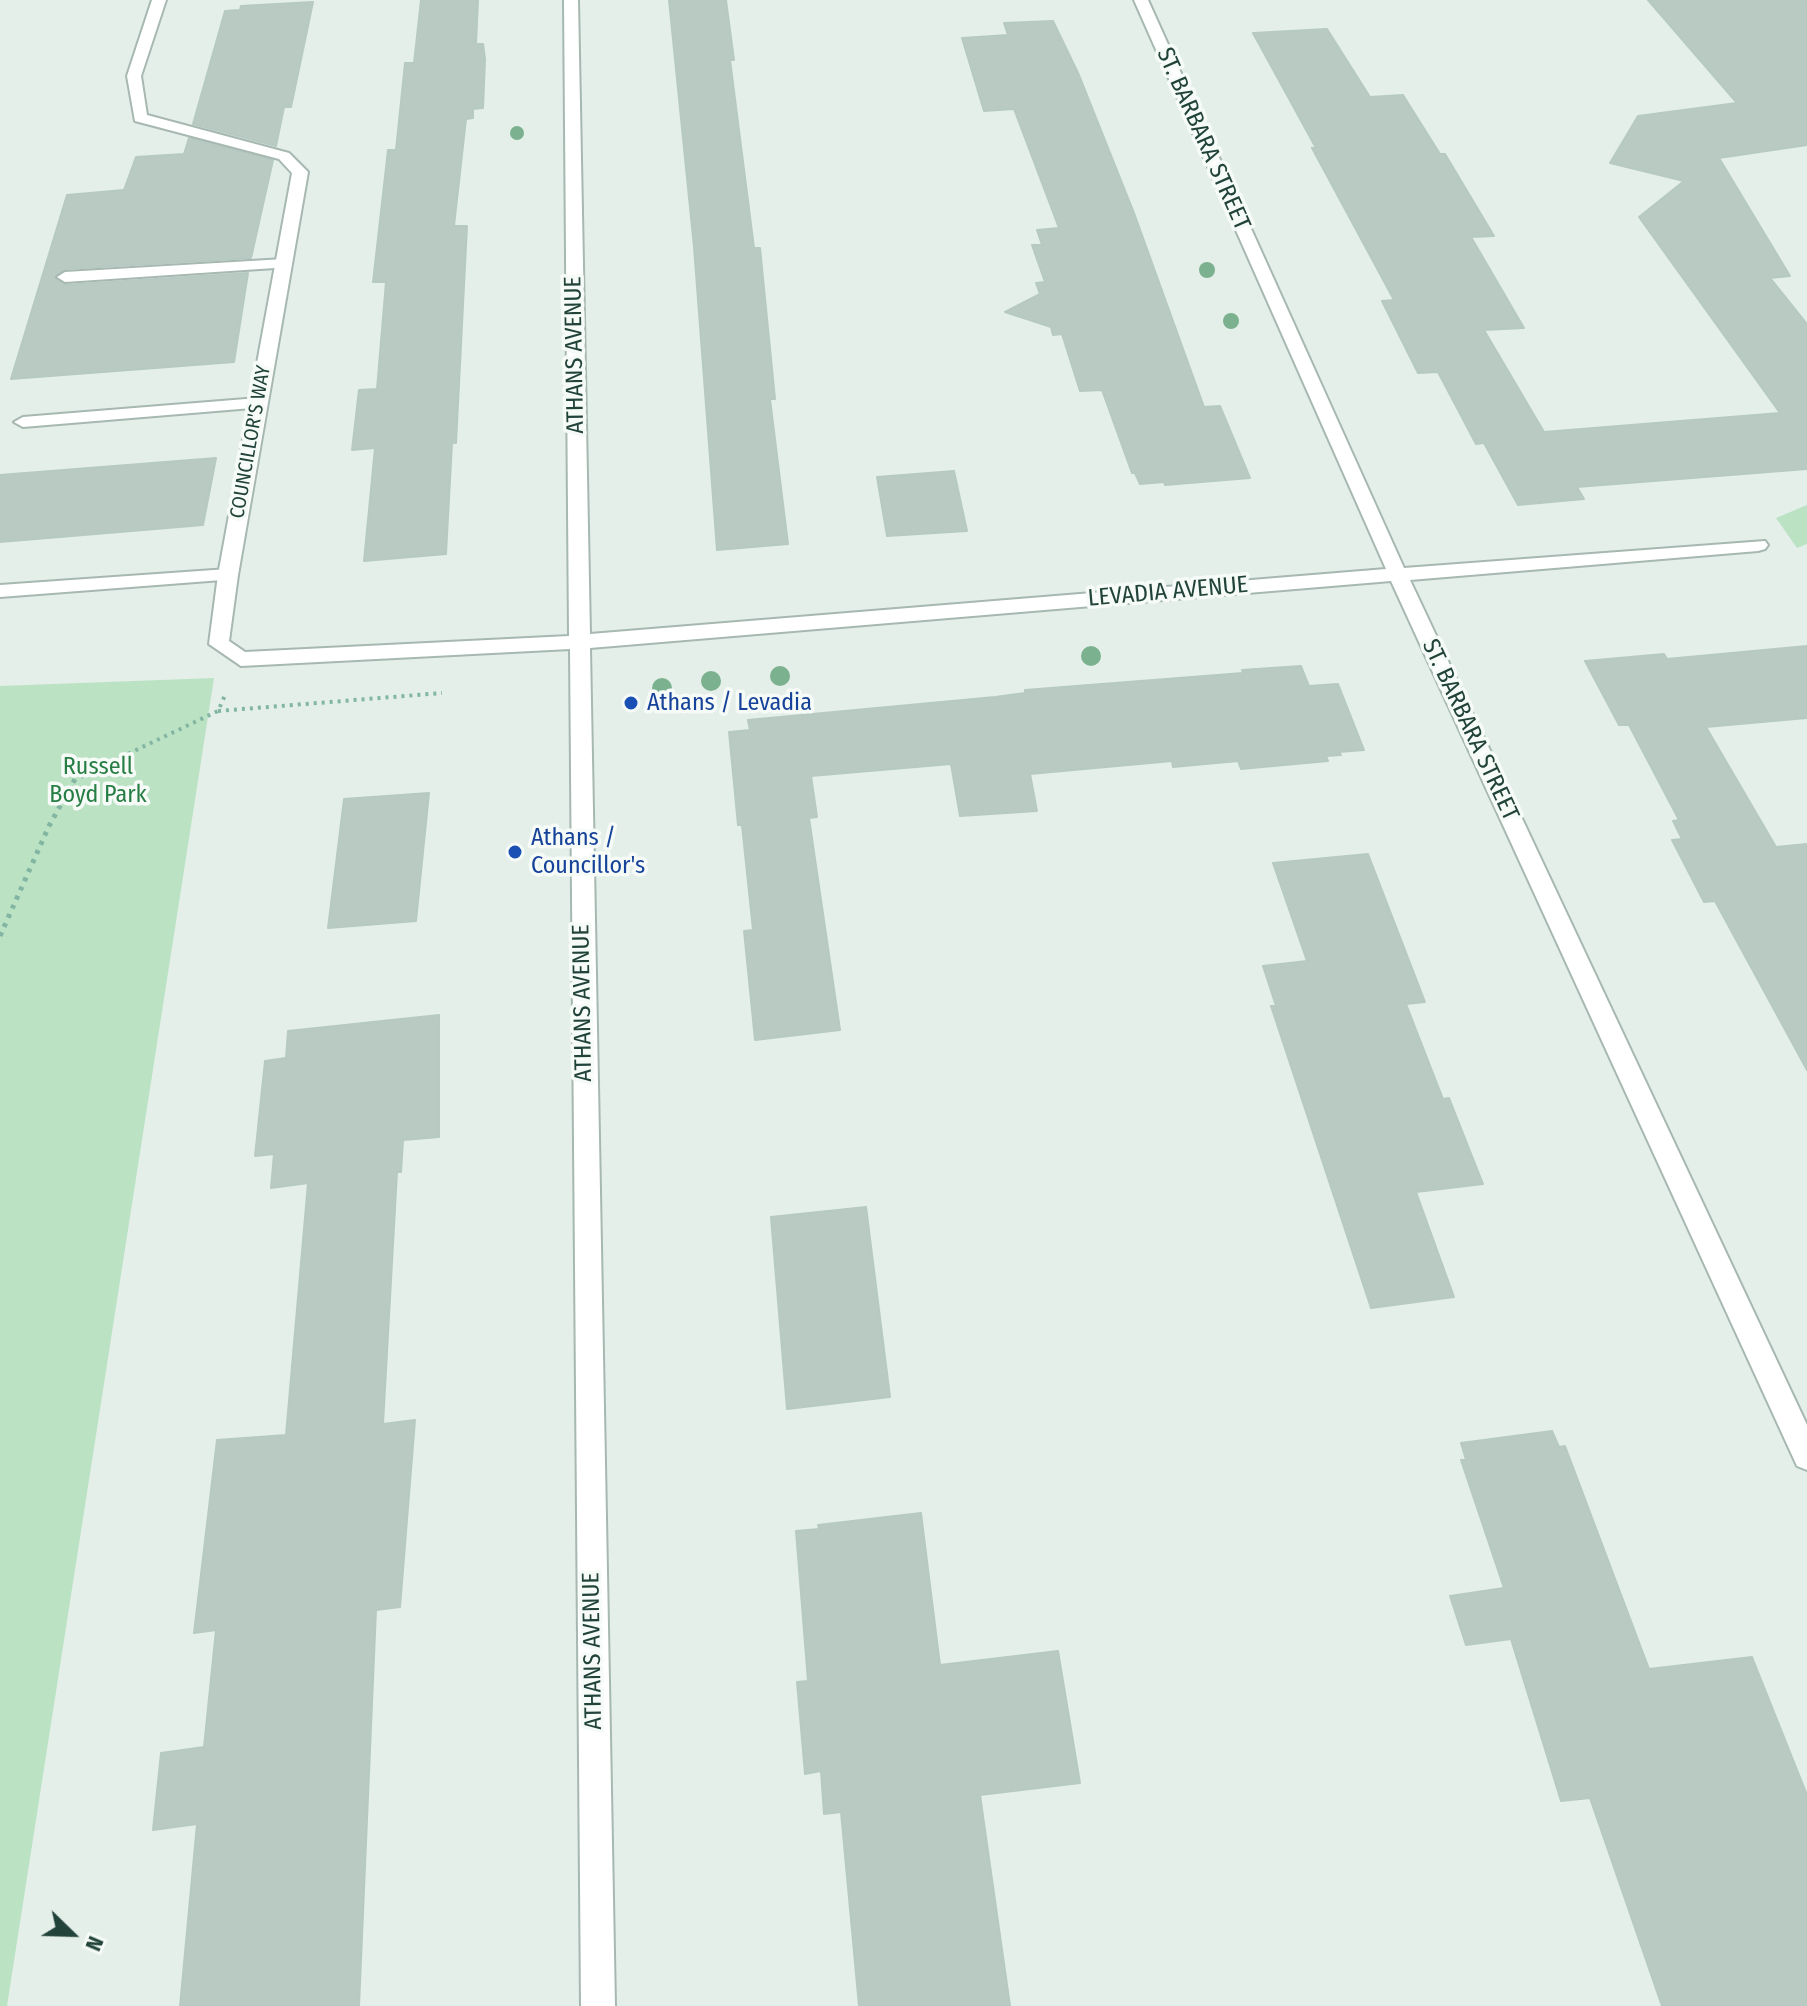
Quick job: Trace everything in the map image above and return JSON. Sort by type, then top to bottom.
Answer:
[{"type":"street","name":"COUNCILLOR'S WAY","points":[[159,0],[134,76],[140,118],[284,156],[300,172],[228,575],[219,644],[241,659]]},
{"type":"street","name":"ATHANS AVENUE","points":[[571,0],[598,2006]]},
{"type":"street","name":"ST. BARBARA STREET","points":[[1141,0],[1397,573],[1807,1456]]},
{"type":"street","points":[[65,277],[284,264]]},
{"type":"street","points":[[23,422],[258,403]]},
{"type":"street","name":"LEVADIA AVENUE","points":[[578,642],[1758,545]]},
{"type":"street","points":[[0,591],[228,575]]},
{"type":"street","points":[[241,659],[578,642]]},
{"type":"path","points":[[218,711],[241,659]]},
{"type":"path","points":[[0,936],[49,826],[75,779],[218,711],[453,692]]},
{"type":"green space","points":[[1807,505],[1807,544],[1797,548],[1776,518]]},
{"type":"green space","name":"Russell Boyd Park","points":[[214,678],[7,2006],[0,2006],[0,686]]},
{"type":"building","points":[[421,0],[478,0],[476,44],[483,44],[485,59],[483,108],[473,109],[473,118],[466,119],[454,226],[467,226],[456,443],[452,443],[446,554],[364,561],[375,448],[352,450],[359,390],[377,389],[386,282],[373,282],[388,150],[396,150],[405,63],[414,63]]},
{"type":"building","points":[[669,0],[726,0],[734,60],[730,60],[754,248],[760,248],[775,399],[770,399],[788,544],[717,550],[694,247]]},
{"type":"building","points":[[1648,0],[1807,0],[1807,145],[1719,158],[1790,276],[1770,278],[1807,324],[1807,469],[1577,487],[1584,499],[1518,505],[1484,443],[1476,444],[1438,372],[1418,373],[1382,301],[1394,300],[1253,33],[1327,29],[1370,97],[1403,95],[1440,154],[1445,154],[1494,236],[1471,237],[1524,328],[1484,330],[1544,432],[1780,413],[1639,217],[1684,181],[1610,163],[1638,116],[1737,103]]},
{"type":"building","points":[[313,2],[291,107],[284,107],[276,146],[193,124],[225,11],[240,10],[241,6]]},
{"type":"building","points":[[1053,21],[1079,75],[1134,213],[1204,407],[1220,406],[1250,478],[1140,484],[1135,473],[1132,473],[1102,390],[1080,391],[1062,334],[1053,335],[1051,327],[1005,312],[1040,294],[1036,283],[1045,282],[1032,245],[1042,245],[1037,230],[1059,228],[1014,109],[984,111],[962,38],[1008,35],[1004,23]]},
{"type":"building","points":[[189,138],[273,160],[251,258],[65,269],[54,278],[65,285],[248,273],[234,362],[11,379],[67,195],[124,190],[136,157],[184,154]]},
{"type":"building","points":[[216,458],[203,525],[0,542],[0,475]]},
{"type":"building","points":[[954,471],[967,531],[887,536],[877,477]]},
{"type":"building","points":[[1807,646],[1807,718],[1706,727],[1776,847],[1807,844],[1807,1070],[1715,901],[1704,902],[1672,840],[1682,839],[1673,821],[1679,820],[1629,725],[1619,725],[1585,661],[1664,654],[1667,659]]},
{"type":"building","points":[[1301,666],[1309,686],[1338,684],[1364,750],[1339,752],[1341,755],[1326,756],[1328,761],[1241,769],[1238,761],[1173,767],[1172,761],[1030,774],[1037,811],[960,816],[951,764],[811,776],[817,817],[809,818],[840,1030],[755,1040],[744,931],[753,930],[729,732],[750,730],[748,720],[995,697],[1025,693],[1025,690]]},
{"type":"building","points":[[429,793],[416,921],[328,928],[344,799]]},
{"type":"building","points":[[1368,854],[1425,1002],[1406,1004],[1443,1099],[1449,1098],[1483,1184],[1416,1192],[1454,1297],[1371,1308],[1271,1006],[1276,1006],[1263,966],[1307,961],[1273,863]]},
{"type":"building","points":[[439,1015],[439,1137],[403,1140],[401,1172],[397,1172],[383,1424],[415,1420],[400,1607],[376,1610],[359,2006],[180,2006],[197,1824],[153,1830],[161,1753],[204,1747],[216,1630],[194,1633],[217,1440],[286,1435],[308,1183],[271,1188],[274,1154],[255,1156],[265,1061],[286,1058],[288,1031]]},
{"type":"building","points":[[866,1207],[890,1397],[787,1409],[771,1217]]},
{"type":"building","points":[[1552,1431],[1559,1447],[1565,1446],[1649,1669],[1752,1657],[1807,1795],[1807,2006],[1662,2006],[1590,1798],[1561,1801],[1511,1639],[1466,1645],[1450,1596],[1504,1588],[1461,1460],[1466,1460],[1461,1443]]},
{"type":"building","points":[[921,1513],[940,1665],[1058,1651],[1080,1783],[980,1795],[1010,2006],[859,2006],[841,1812],[824,1814],[821,1771],[805,1774],[797,1682],[808,1681],[796,1531],[819,1529],[818,1525]]},
{"type":"place","name":"Athans / Levadia","points":[[631,703]]},
{"type":"place","name":"Athans / Councillor's","points":[[515,852]]}]
